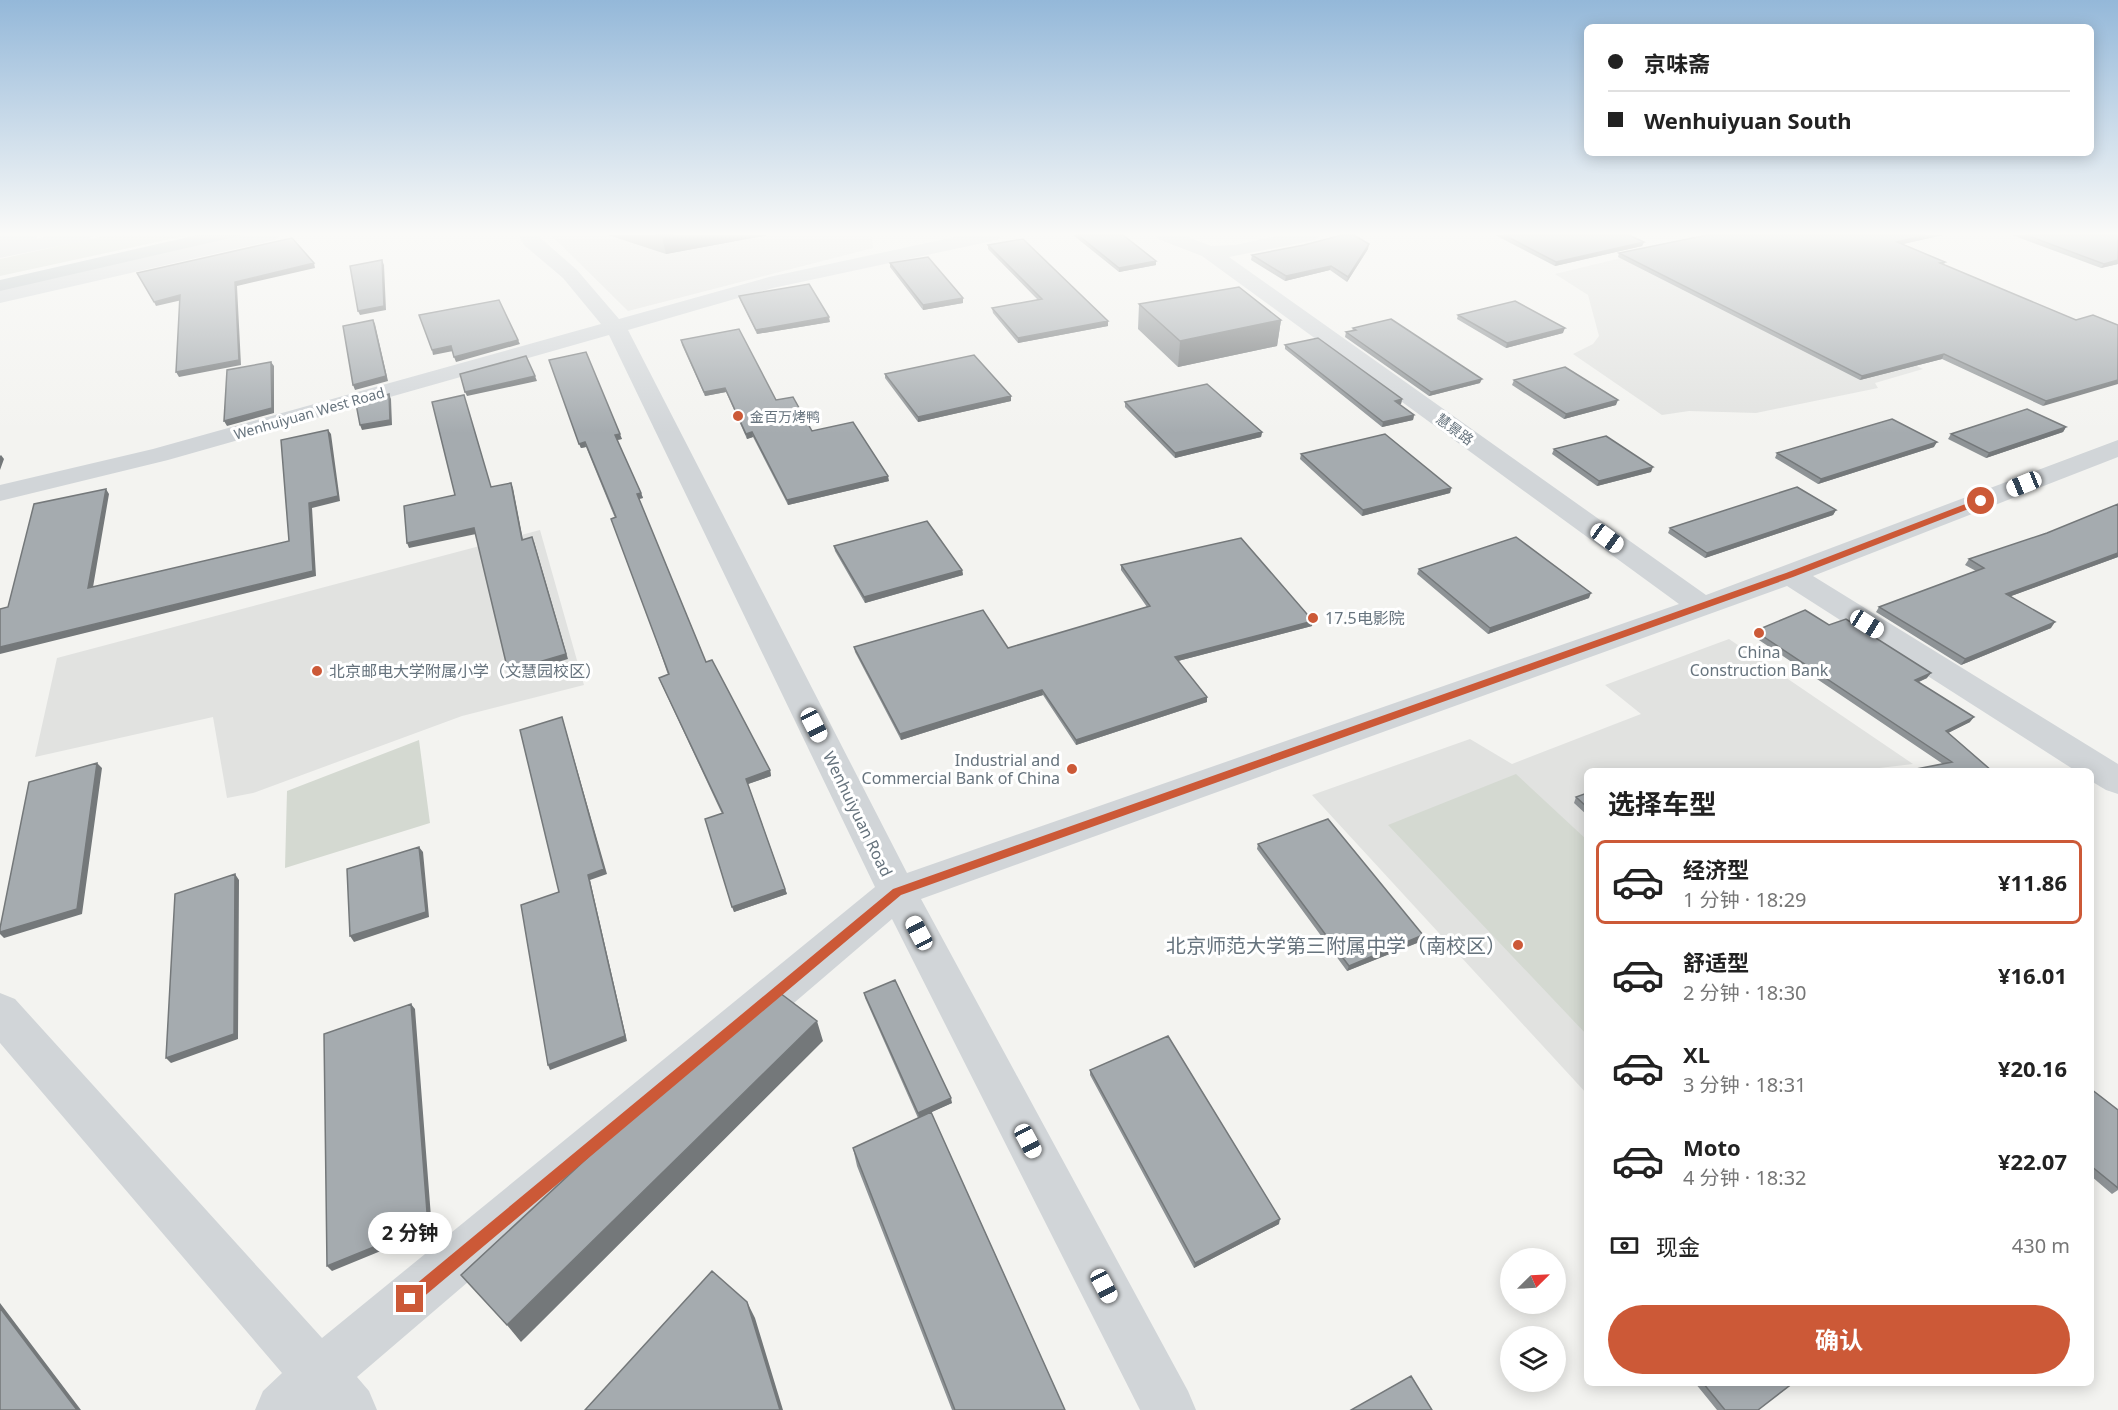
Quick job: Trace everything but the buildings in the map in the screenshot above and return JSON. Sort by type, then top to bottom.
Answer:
[{"type":"main road","name":"Wenhuiyuan Road","points":[[593,301],[616,328],[897,892],[1170,1410]]},
{"type":"main road","name":"Wenhuiyuan West Road","points":[[0,493],[159,455],[708,301]]},
{"type":"main road","name":"慧景路","points":[[1277,301],[1701,606]]},
{"type":"main road","points":[[282,1410],[319,1375],[897,892],[1790,575],[2118,448]]},
{"type":"main road","points":[[1790,575],[2118,781]]},
{"type":"main road","points":[[0,1012],[350,1410]]},
{"type":"shaded area","points":[[618,301],[668,301],[628,311]]},
{"type":"shaded area","points":[[1590,301],[1784,301],[1923,369],[1875,383],[1878,388],[1756,413],[1689,411],[1662,415],[1573,354],[1593,344],[1599,336]]},
{"type":"shaded area","name":"北京邮电大学附属小学（文慧园校区）","points":[[540,530],[584,685],[462,716],[253,793],[227,798],[213,717],[35,757],[57,658]]},
{"type":"shaded area","name":"北京师范大学第三附属中学（南校区）","points":[[1729,639],[1913,764],[1879,768],[1584,768],[1584,1091],[1312,795],[1470,739],[1512,764],[1641,714],[1605,685]]},
{"type":"shaded area","points":[[419,740],[430,823],[285,868],[287,791]]},
{"type":"shaded area","points":[[1516,774],[1584,837],[1584,1032],[1388,825]]},
{"type":"place","name":"金百万烤鸭","points":[[738,416]]},
{"type":"place","name":"17.5电影院","points":[[1313,618]]},
{"type":"place","name":"China Construction Bank","points":[[1759,633]]},
{"type":"place","name":"北京邮电大学附属小学（文慧园校区）","points":[[317,671]]},
{"type":"place","name":"Industrial and Commercial Bank of China","points":[[1072,769]]},
{"type":"place","name":"北京师范大学第三附属中学（南校区）","points":[[1518,945]]},
{"type":"route","points":[[410,1299],[897,892],[1790,575],[1981,501]]}]
